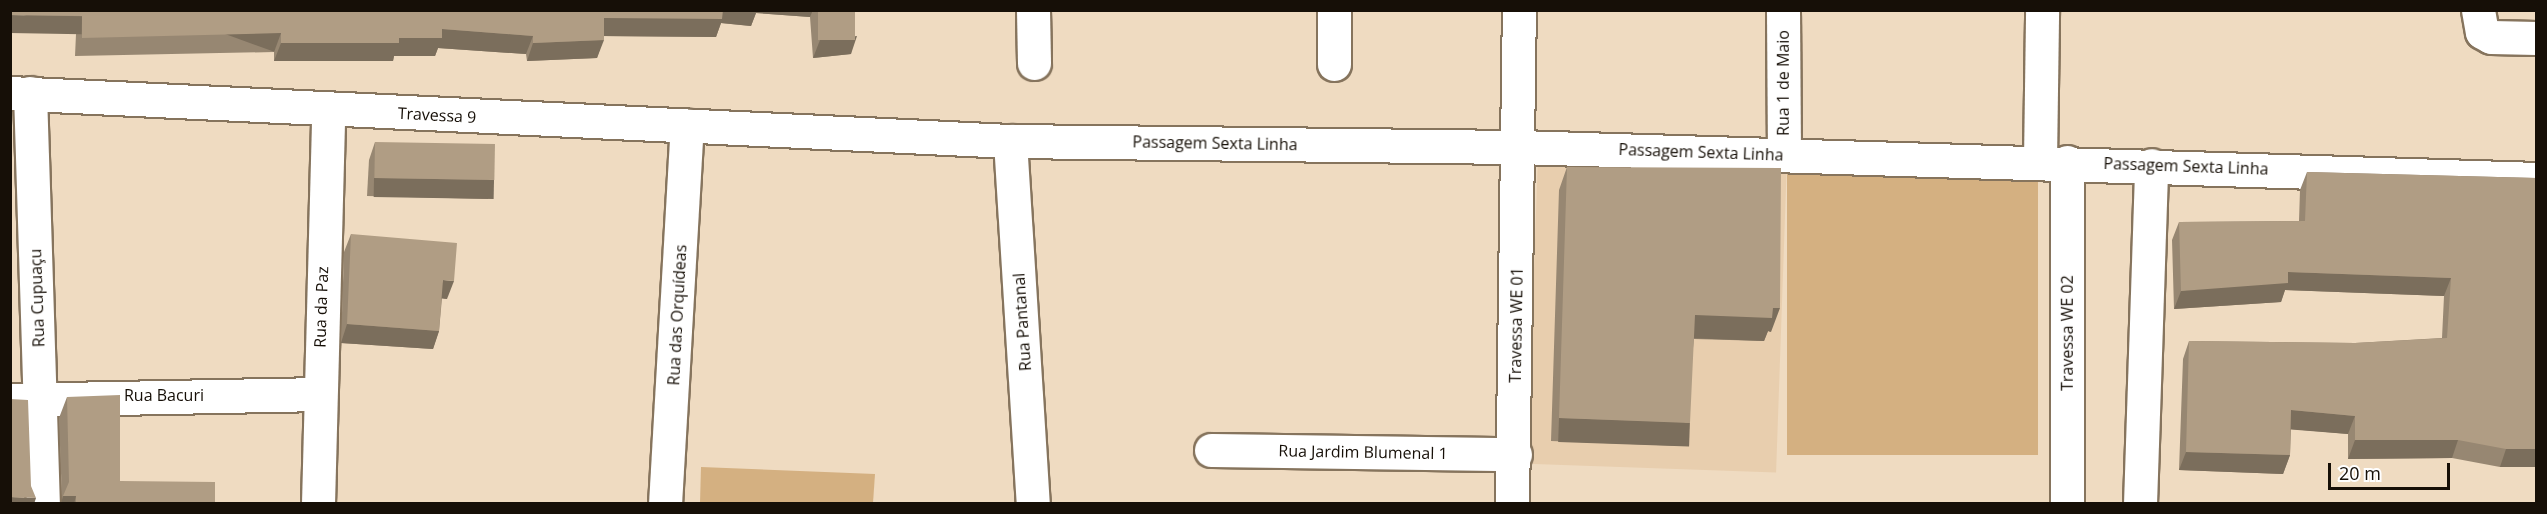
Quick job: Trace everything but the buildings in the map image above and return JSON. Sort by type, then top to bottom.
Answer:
[{"type":"street","points":[[1033,10],[1034,63]]},
{"type":"street","points":[[1334,10],[1334,64]]},
{"type":"street","name":"Travessa WE 01","points":[[1512,504],[1515,454],[1519,10]]},
{"type":"street","name":"Rua 1 de Maio","points":[[1783,10],[1784,155]]},
{"type":"street","name":"Travessa WE 02","points":[[2042,10],[2054,162],[2067,504]]},
{"type":"street","points":[[2478,10],[2482,32],[2491,37],[2536,38]]},
{"type":"street","name":"Travessa 9","points":[[20,93],[328,110],[865,134]]},
{"type":"street","name":"Rua Cupuaçu","points":[[20,93],[26,398],[42,504]]},
{"type":"street","name":"Rua da Paz","points":[[318,504],[317,394],[328,110]]},
{"type":"street","name":"Rua das Orquídeas","points":[[665,504],[687,126]]},
{"type":"street","name":"Passagem Sexta Linha","points":[[865,134],[1010,141],[1519,147],[2151,165],[2536,179]]},
{"type":"street","name":"Rua Pantanal","points":[[1010,141],[1033,504]]},
{"type":"street","points":[[2140,504],[2151,165]]},
{"type":"street","name":"Rua Bacuri","points":[[26,398],[317,394]]},
{"type":"street","name":"Rua Jardim Blumenal 1","points":[[1211,450],[1515,454]]},
{"type":"shaded area","points":[[1538,155],[1787,164],[1776,473],[1527,464]]},
{"type":"shaded area","points":[[1787,163],[2038,163],[2038,455],[1787,455]]},
{"type":"shaded area","points":[[701,467],[875,474],[873,503],[700,503]]}]
